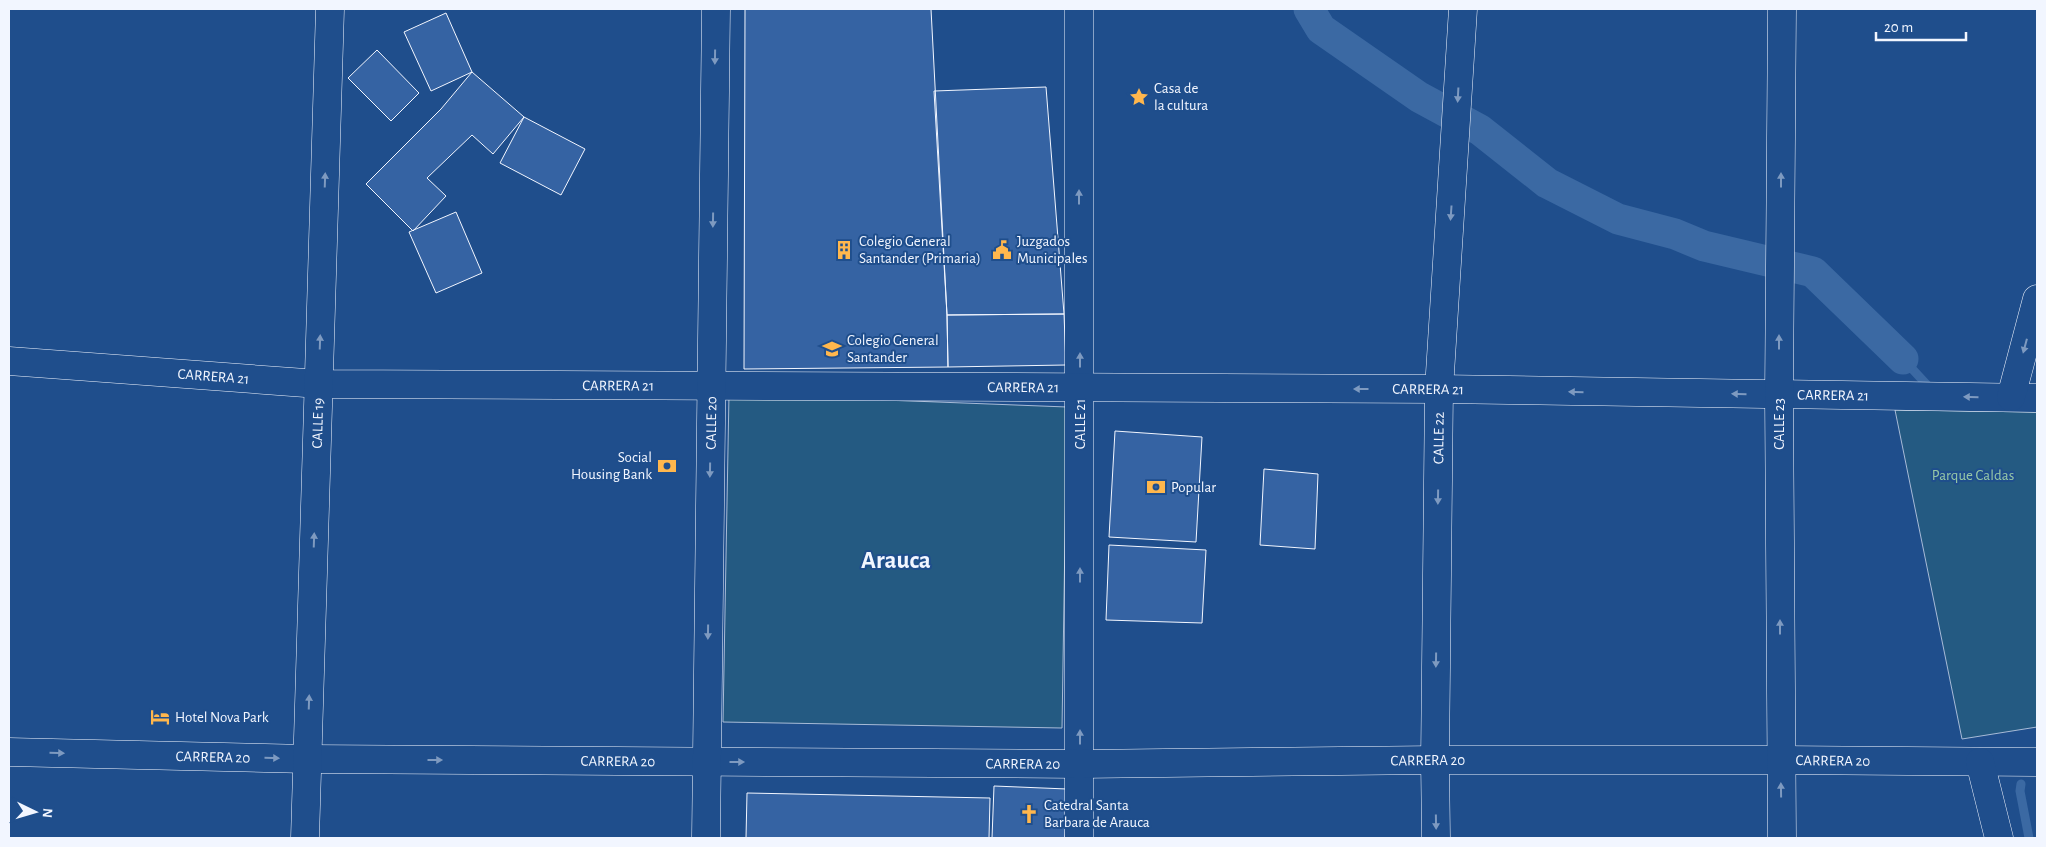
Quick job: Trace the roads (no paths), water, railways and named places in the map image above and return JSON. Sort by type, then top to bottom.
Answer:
[{"type":"street","name":"CALLE 19","points":[[305,838],[330,9]]},
{"type":"street","name":"CALLE 20","points":[[706,838],[716,9]]},
{"type":"street","name":"CALLE 21","points":[[1079,9],[1079,838]]},
{"type":"street","name":"CALLE 22","points":[[1436,838],[1435,760],[1439,390],[1463,9]]},
{"type":"street","name":"CALLE 23","points":[[1782,9],[1779,395],[1782,838]]},
{"type":"street","points":[[2024,398],[2037,299]]},
{"type":"street","name":"CARRERA 21","points":[[9,361],[319,384],[1439,390],[2024,398]]},
{"type":"street","name":"CARRERA 20","points":[[9,752],[308,759],[1080,764],[1435,760],[2037,762]]},
{"type":"street","points":[[1980,762],[1999,838]]},
{"type":"waterway","points":[[1309,9],[1321,29],[1419,97],[1480,130],[1547,183],[1618,219],[1675,234],[1704,246],[1813,272],[1903,359]]},
{"type":"waterway","points":[[1903,359],[1928,386]]},
{"type":"waterway","points":[[2021,784],[2020,791],[2029,838]]},
{"type":"place","name":"Casa de la cultura","points":[[1139,97]]},
{"type":"place","name":"Colegio General Santander (Primaria)","points":[[844,250]]},
{"type":"place","name":"Juzgados Municipales","points":[[1002,250]]},
{"type":"place","name":"Colegio General Santander","points":[[832,349]]},
{"type":"place","name":"Social Housing Bank","points":[[667,466]]},
{"type":"place","name":"Popular","points":[[1156,487]]},
{"type":"place","name":"Hotel Nova Park","points":[[160,717]]},
{"type":"place","name":"Catedral Santa Barbara de Arauca","points":[[1029,814]]},
{"type":"district","name":"Arauca","points":[[896,559]]},
{"type":"park label","name":"Parque Caldas","points":[[1973,475]]}]
